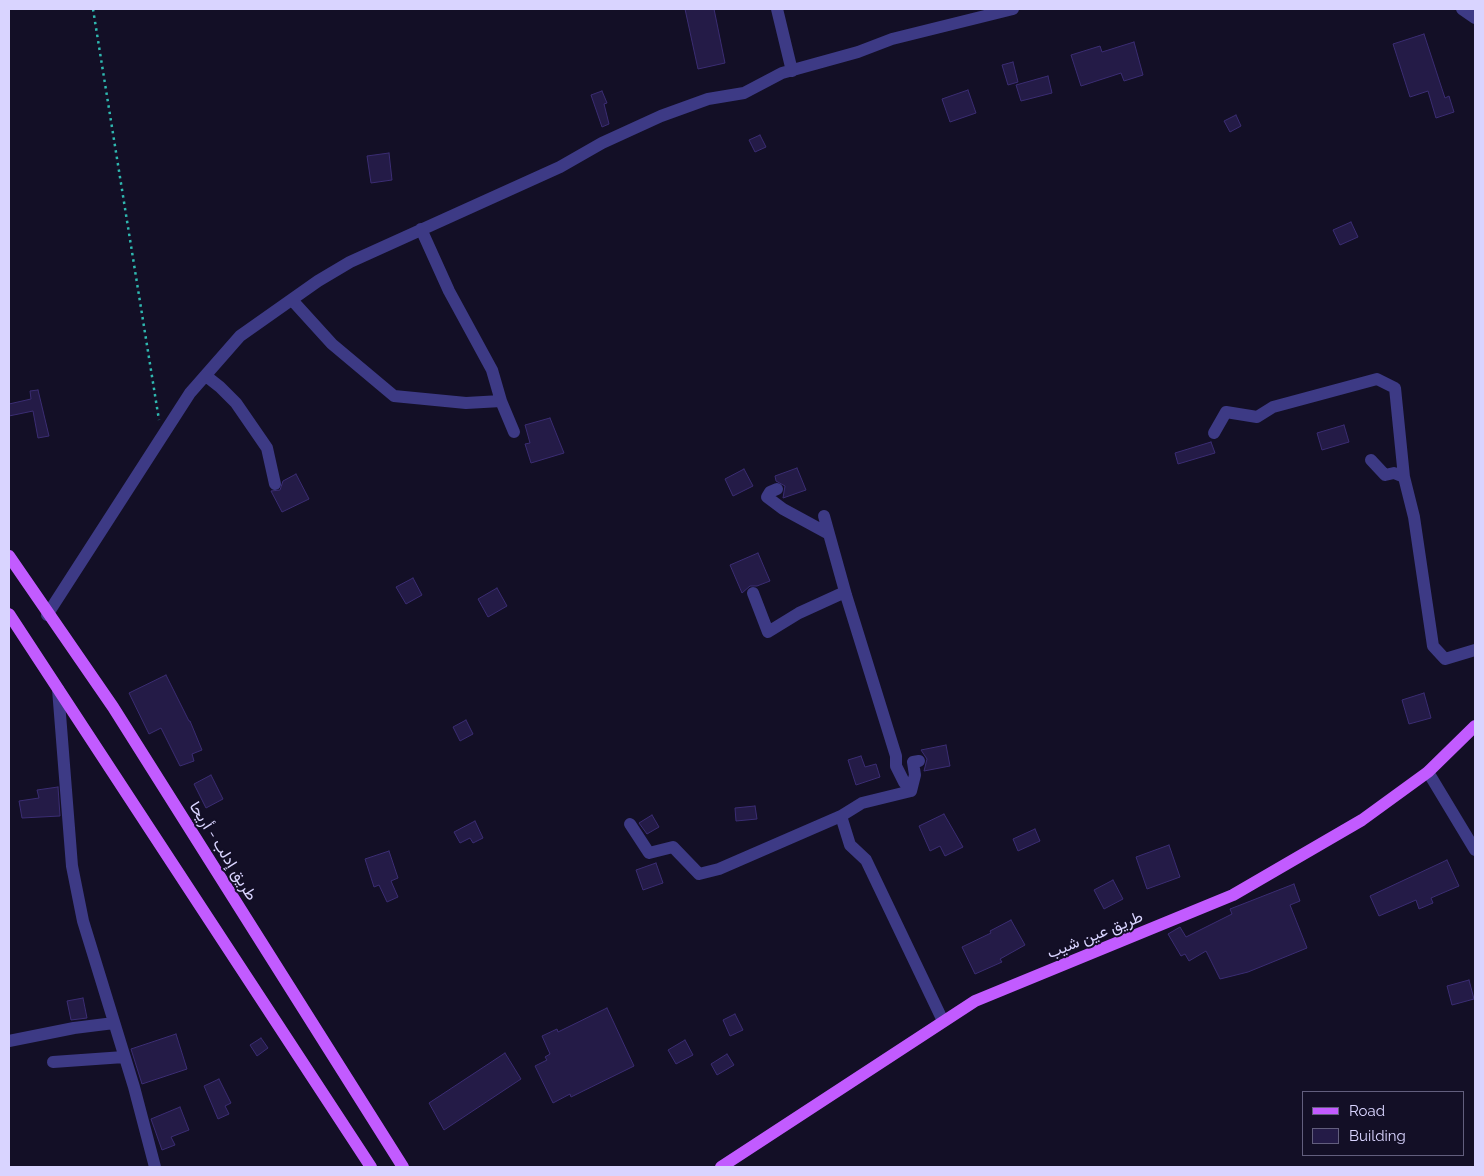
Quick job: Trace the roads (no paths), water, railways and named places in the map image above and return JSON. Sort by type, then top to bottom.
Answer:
[{"type":"main road","name":"طريق إدلب - أريحا","points":[[9,556],[47,615],[113,707],[402,1167]]},
{"type":"main road","points":[[9,614],[371,1167]]},
{"type":"main road","name":"طريق عين شيب","points":[[721,1167],[975,1001],[1233,895],[1362,820],[1428,772],[1475,726]]},
{"type":"street","points":[[777,9],[792,70]]},
{"type":"street","points":[[47,615],[190,393],[240,336],[318,281],[350,262],[560,167],[602,143],[661,116],[708,99],[744,93],[782,73],[858,52],[892,40],[1013,9]]},
{"type":"street","points":[[1462,9],[1475,18]]},
{"type":"street","points":[[421,229],[448,291],[492,370],[501,401],[514,432]]},
{"type":"street","points":[[292,300],[332,344],[394,396],[466,403],[501,401]]},
{"type":"street","points":[[206,376],[236,403],[267,448],[275,484]]},
{"type":"street","points":[[1214,433],[1226,412],[1258,417],[1273,407],[1377,379],[1395,388],[1404,477],[1414,517],[1433,646],[1444,659],[1475,650]]},
{"type":"street","points":[[1371,460],[1385,475],[1394,473],[1404,477]]},
{"type":"street","points":[[777,489],[770,492],[767,498],[783,510],[829,534]]},
{"type":"street","points":[[824,516],[845,592],[896,756],[896,766],[911,791]]},
{"type":"street","points":[[753,593],[768,632],[799,613],[845,592]]},
{"type":"street","points":[[58,689],[72,866],[83,921],[155,1167]]},
{"type":"street","points":[[911,791],[915,775],[913,762],[919,761]]},
{"type":"street","points":[[1428,772],[1475,850]]},
{"type":"street","points":[[630,824],[649,854],[673,847],[699,874],[720,869],[840,816],[862,803],[911,791]]},
{"type":"street","points":[[840,816],[850,845],[866,860],[943,1021]]},
{"type":"street","points":[[9,1041],[74,1028],[114,1023]]},
{"type":"street","points":[[53,1062],[124,1057]]}]
